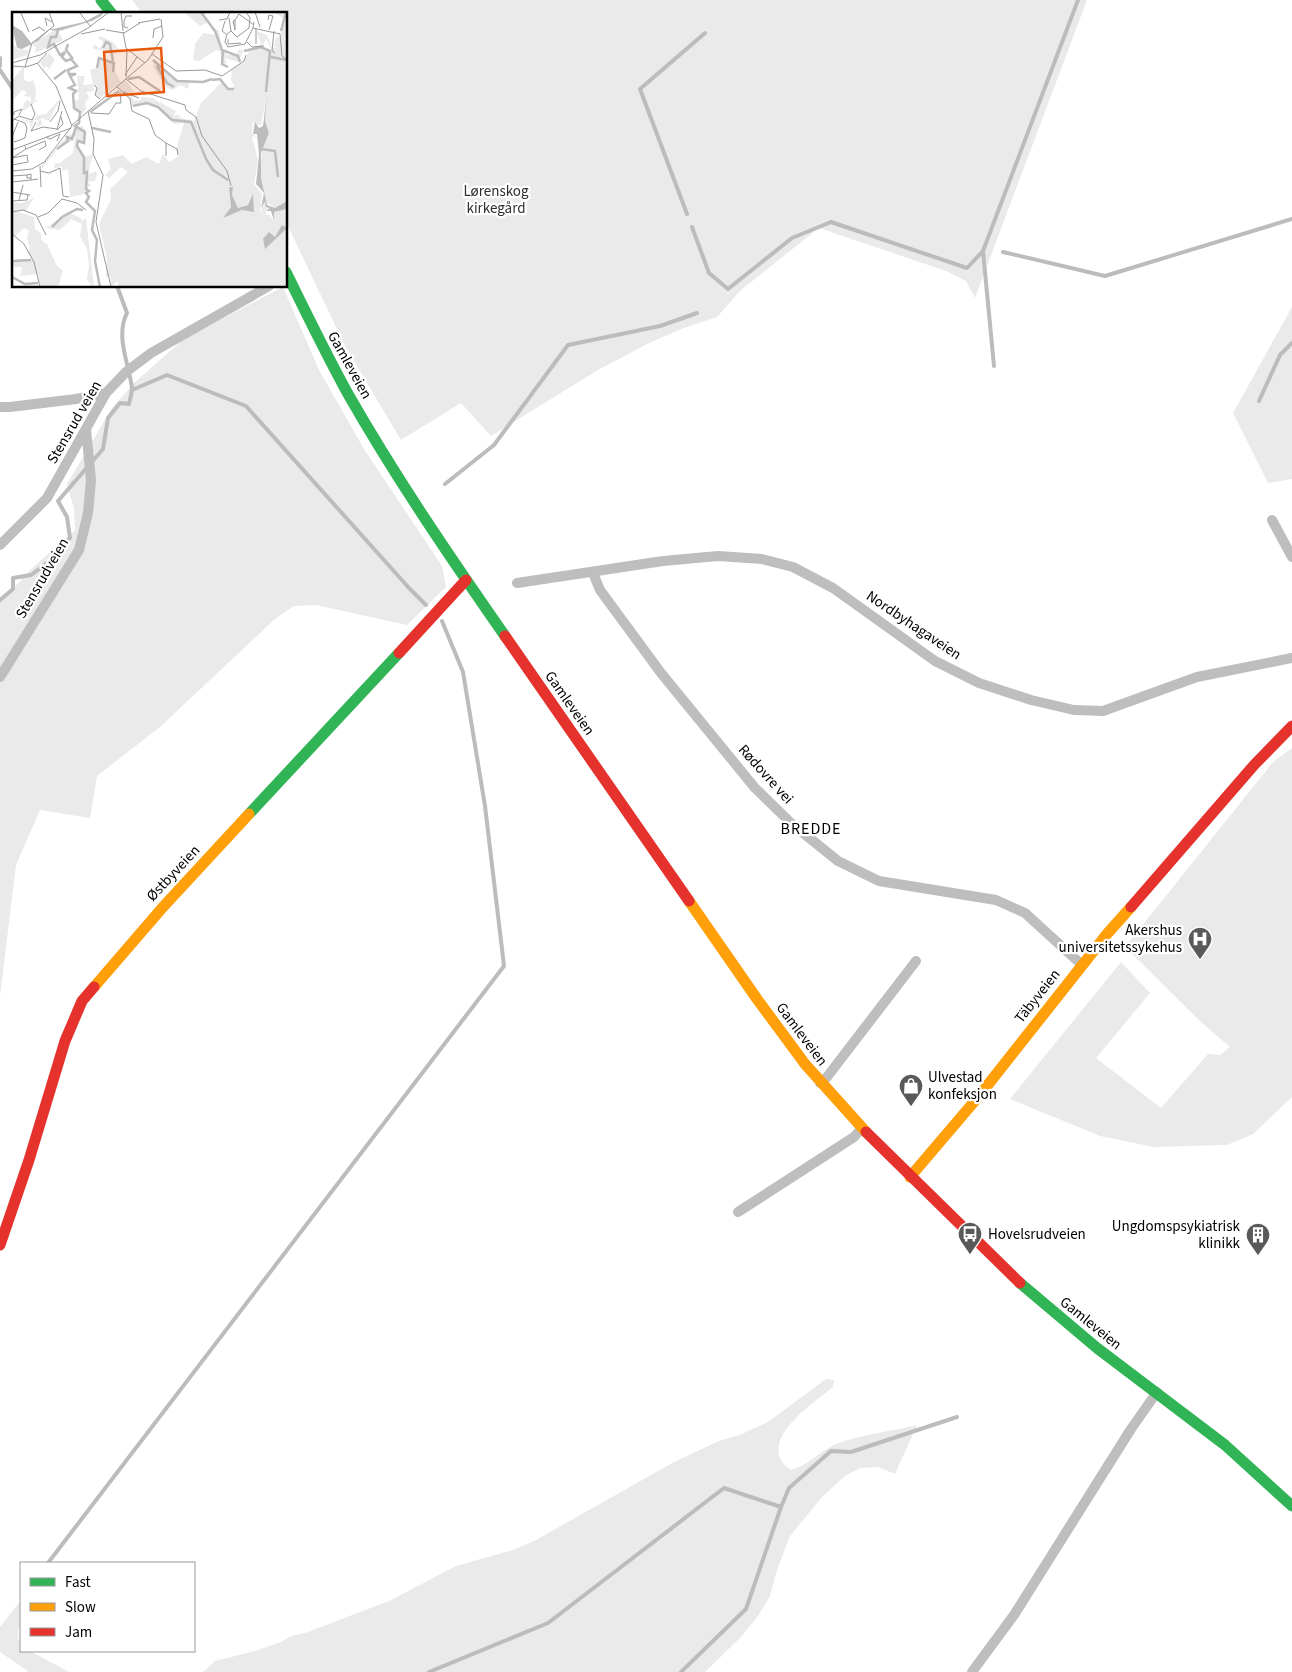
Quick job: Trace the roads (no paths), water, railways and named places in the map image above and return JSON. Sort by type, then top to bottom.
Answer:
[{"type":"main road","points":[[101,0],[110,12]]},
{"type":"main road","name":"Gamleveien","points":[[288,277],[319,340],[353,402],[466,580],[756,999],[820,1083],[910,1177],[1029,1292],[1082,1336],[1232,1450],[1292,1506]]},
{"type":"main road","name":"Østbyveien","points":[[0,1246],[29,1160],[64,1041],[82,1001],[162,907],[466,580]]},
{"type":"main road","name":"Täbyveien","points":[[910,1177],[979,1096],[1082,964],[1255,764],[1292,726]]},
{"type":"street","name":"Stensrud veien","points":[[0,545],[47,498],[106,393],[126,372],[151,353],[265,288]]},
{"type":"street","points":[[0,407],[76,399],[106,393]]},
{"type":"street","name":"Stensrudveien","points":[[0,676],[79,550],[88,513],[90,480],[86,428]]},
{"type":"street","points":[[1272,520],[1292,557]]},
{"type":"street","name":"Nordbyhagaveien","points":[[517,583],[663,561],[718,556],[762,559],[794,568],[833,588],[935,660],[979,683],[1031,700],[1074,710],[1103,711],[1197,677],[1292,658]]},
{"type":"street","name":"Rødovre vei","points":[[593,573],[600,590],[661,673],[755,788],[792,824],[830,855],[878,882],[996,900],[1025,912],[1082,964]]},
{"type":"street","points":[[820,1083],[864,1031],[916,961]]},
{"type":"street","points":[[738,1212],[854,1136],[862,1128]]},
{"type":"street","points":[[972,1672],[1014,1615],[1131,1429],[1157,1392]]},
{"type":"waterway","points":[[692,227],[709,273],[728,289],[792,238],[831,222],[967,268],[983,251],[1078,0]]},
{"type":"waterway","points":[[687,214],[640,89],[705,33]]},
{"type":"waterway","points":[[0,58],[0,66]]},
{"type":"waterway","points":[[0,70],[12,88]]},
{"type":"waterway","points":[[1003,252],[1105,276],[1292,219]]},
{"type":"waterway","points":[[983,251],[994,366]]},
{"type":"waterway","points":[[0,600],[13,589],[13,578],[31,575],[51,560],[70,538],[67,517],[58,501],[103,449],[108,418],[120,403],[129,404],[132,388],[122,331],[127,313],[118,288]]},
{"type":"waterway","points":[[445,484],[494,445],[568,345],[660,326],[697,313]]},
{"type":"waterway","points":[[1259,401],[1280,355],[1292,343]]},
{"type":"waterway","points":[[132,390],[167,375],[246,406],[426,605]]},
{"type":"waterway","points":[[49,1562],[504,966],[485,806],[463,672],[442,621]]},
{"type":"waterway","points":[[681,1672],[746,1609],[789,1488],[831,1451],[851,1452],[957,1417]]},
{"type":"waterway","points":[[429,1672],[548,1623],[724,1488],[781,1507]]},
{"type":"place","name":"Akershus universitetssykehus","points":[[1200,960]]},
{"type":"place","name":"Ulvestad konfeksjon","points":[[911,1107]]},
{"type":"place","name":"Hovelsrudveien","points":[[970,1255]]},
{"type":"place","name":"Ungdomspsykiatrisk klinikk","points":[[1258,1256]]},
{"type":"district","name":"BREDDE","points":[[811,828]]},
{"type":"park label","name":"Lørenskog kirkegård","points":[[496,200]]}]
